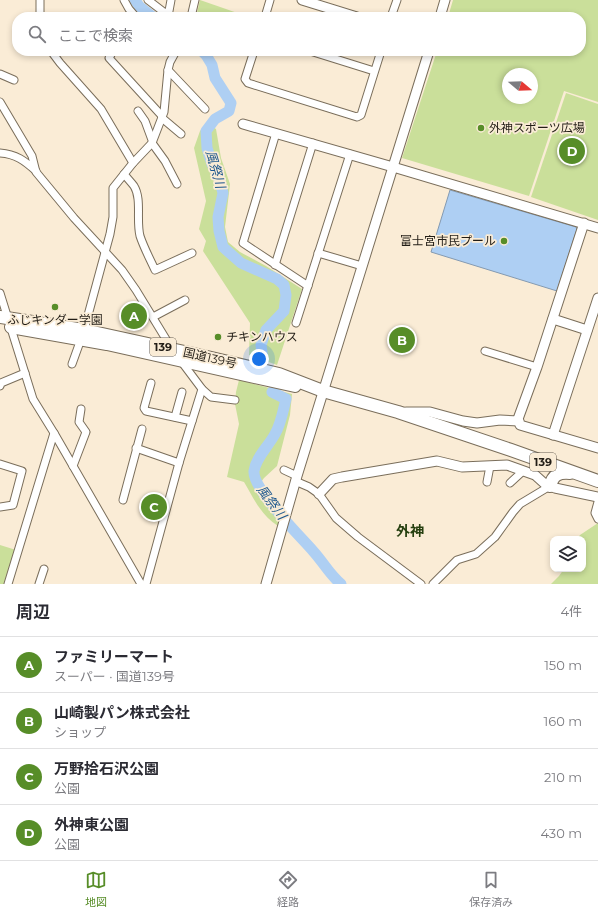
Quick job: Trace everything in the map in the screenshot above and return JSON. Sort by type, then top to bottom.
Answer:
[{"type":"highway","name":"国道139号","points":[[5,322],[172,349],[279,374],[323,391],[398,412],[511,450]]},
{"type":"highway","name":"国道139号","points":[[82,335],[277,383],[323,391]]},
{"type":"highway","name":"139","points":[[511,450],[598,481]]},
{"type":"highway","points":[[550,486],[554,477],[560,472],[575,473]]},
{"type":"street","points":[[40,0],[40,12]]},
{"type":"street","points":[[124,0],[132,12]]},
{"type":"street","points":[[148,0],[164,12]]},
{"type":"street","points":[[167,12],[169,11],[171,0]]},
{"type":"street","points":[[192,12],[195,0]]},
{"type":"street","points":[[266,12],[270,0]]},
{"type":"street","points":[[302,0],[341,12]]},
{"type":"street","points":[[393,12],[397,0]]},
{"type":"street","points":[[441,12],[445,0]]},
{"type":"street","points":[[55,56],[101,109],[133,163]]},
{"type":"street","points":[[110,56],[109,58],[162,117],[181,134]]},
{"type":"street","points":[[72,364],[106,252],[113,217],[113,188],[152,141],[162,117],[168,70],[173,56]]},
{"type":"street","points":[[252,56],[245,79],[248,83],[357,117],[361,115],[379,56]]},
{"type":"street","points":[[326,56],[374,71]]},
{"type":"street","points":[[266,584],[296,478],[427,56]]},
{"type":"street","points":[[168,70],[205,109]]},
{"type":"street","points":[[0,74],[14,80]]},
{"type":"street","points":[[0,102],[32,156],[36,172]]},
{"type":"street","points":[[138,111],[145,121],[152,141],[177,184]]},
{"type":"street","points":[[243,124],[393,166],[598,228]]},
{"type":"street","points":[[276,133],[243,243],[308,286]]},
{"type":"street","points":[[275,264],[313,143]]},
{"type":"street","points":[[0,153],[16,156],[24,160],[36,172],[74,218],[122,270],[172,349]]},
{"type":"street","points":[[296,323],[350,154]]},
{"type":"street","points":[[124,174],[134,186],[138,200],[138,223],[140,235],[155,270],[192,253]]},
{"type":"street","points":[[518,422],[584,223]]},
{"type":"street","points":[[318,253],[362,266]]},
{"type":"street","points":[[0,293],[5,322],[25,373],[33,399],[141,584]]},
{"type":"street","points":[[553,435],[598,298]]},
{"type":"street","points":[[153,317],[185,300]]},
{"type":"street","points":[[553,319],[588,330]]},
{"type":"street","points":[[485,351],[537,367]]},
{"type":"street","points":[[180,360],[202,389],[211,397],[235,400]]},
{"type":"street","points":[[0,386],[1,383],[25,373]]},
{"type":"street","points":[[151,383],[144,408],[146,411],[192,421]]},
{"type":"street","points":[[146,584],[179,462],[202,389]]},
{"type":"street","points":[[175,417],[182,392]]},
{"type":"street","points":[[73,466],[86,432],[79,422],[81,409]]},
{"type":"street","points":[[398,412],[430,412],[478,423],[500,420],[518,422],[520,425],[598,448]]},
{"type":"street","points":[[123,500],[142,429]]},
{"type":"street","points":[[8,584],[54,433]]},
{"type":"street","points":[[136,448],[179,462]]},
{"type":"street","points":[[511,450],[518,455],[544,465],[550,474],[550,486]]},
{"type":"street","points":[[319,494],[333,479],[437,461],[462,467],[507,465],[535,475],[545,484],[550,486],[598,497]]},
{"type":"street","points":[[0,464],[22,471],[13,505],[0,507]]},
{"type":"street","points":[[487,482],[490,466]]},
{"type":"street","points":[[284,470],[319,494],[336,518],[358,537],[421,584]]},
{"type":"street","points":[[510,483],[522,471]]},
{"type":"street","points":[[433,584],[457,560],[476,554],[495,537],[520,504],[550,486]]},
{"type":"street","points":[[598,502],[595,513],[598,519]]},
{"type":"street","points":[[39,584],[44,568]]},
{"type":"green space","points":[[200,0],[235,12],[197,12]]},
{"type":"green space","name":"外神スポーツ広場","points":[[453,0],[598,0],[598,102],[564,91],[529,196],[402,158],[435,56],[586,56],[586,12],[449,12]]},
{"type":"green space","points":[[566,93],[598,104],[598,220],[531,197]]},
{"type":"green space","points":[[207,123],[216,129],[221,158],[230,184],[225,227],[228,242],[240,252],[266,266],[302,289],[277,365],[249,355],[250,323],[203,251],[206,241],[199,229],[206,201],[194,148],[200,131]]},
{"type":"green space","points":[[239,380],[292,394],[290,415],[277,466],[261,482],[266,492],[278,501],[283,509],[278,526],[262,512],[244,482],[227,477],[239,424],[235,404]]},
{"type":"green space","points":[[145,500],[165,505],[163,513],[143,508]]},
{"type":"green space","points":[[598,523],[598,584],[551,584],[562,572],[586,572],[586,536],[579,536]]},
{"type":"green space","points":[[0,545],[16,550],[5,584],[0,584]]},
{"type":"water","name":"富士宮市民プール","points":[[450,190],[576,227],[577,229],[557,291],[431,252]]},
{"type":"waterway","name":"風祭川","points":[[135,0],[139,6],[147,12]]},
{"type":"waterway","name":"風祭川","points":[[207,56],[212,65],[215,78],[231,103],[229,111],[215,119],[206,131],[207,148],[212,164],[219,178],[223,193],[218,217],[219,231],[223,247],[241,263],[277,279],[284,285],[286,295],[284,311],[266,330],[261,345],[263,360]]},
{"type":"waterway","name":"風祭川","points":[[272,392],[286,399],[277,430],[255,466],[255,479],[278,512],[341,584]]},
{"type":"place","name":"外神スポーツ広場","points":[[481,128]]},
{"type":"place","name":"外神東公園","points":[[572,151]]},
{"type":"place","name":"富士宮市民プール","points":[[504,241]]},
{"type":"place","name":"ふじキンダー学園","points":[[55,307]]},
{"type":"place","name":"ファミリーマート","points":[[134,316]]},
{"type":"place","name":"チキンハウス","points":[[218,337]]},
{"type":"place","name":"山崎製パン株式会社","points":[[402,340]]},
{"type":"place","name":"万野拾石沢公園","points":[[154,507]]},
{"type":"district","name":"外神","points":[[410,531]]}]
